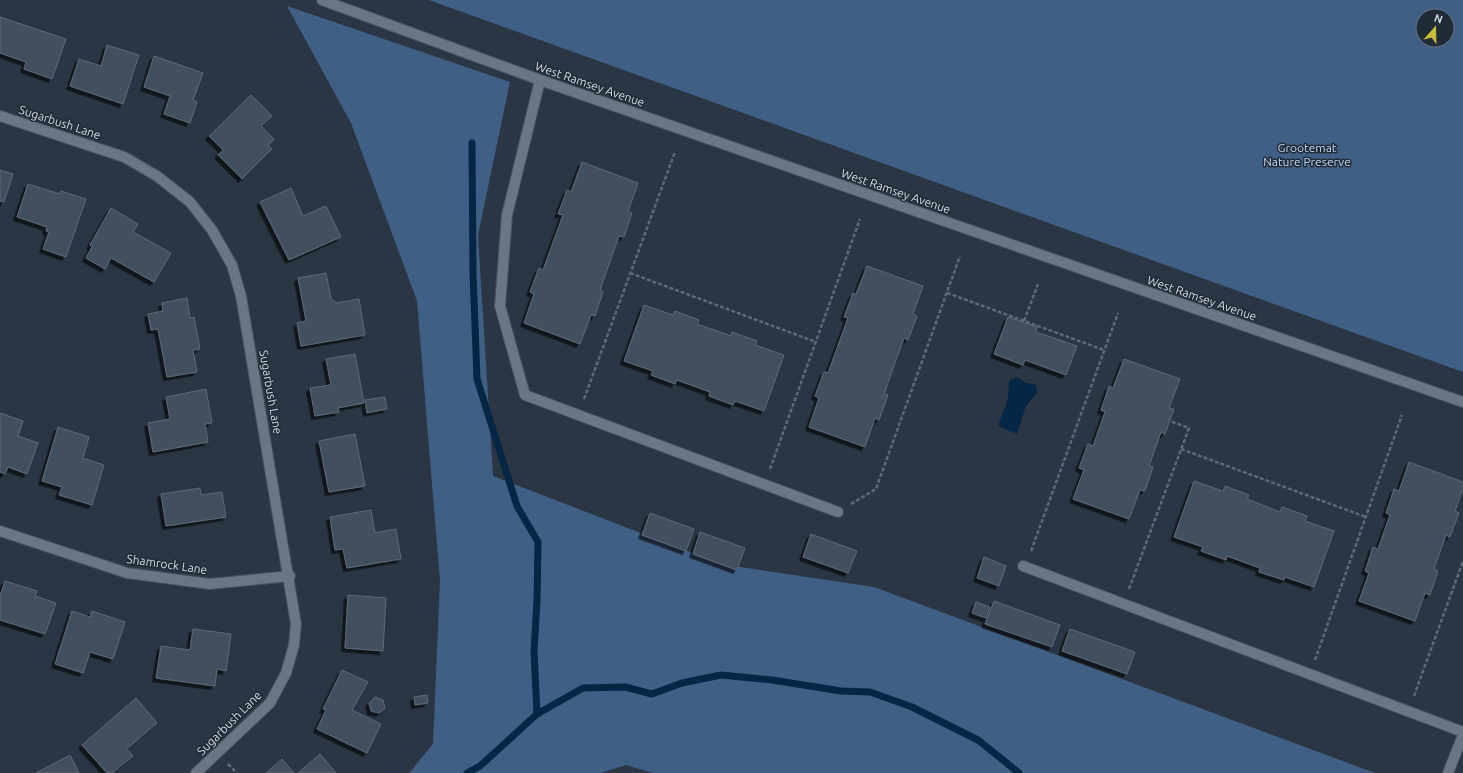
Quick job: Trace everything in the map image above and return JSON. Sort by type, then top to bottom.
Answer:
[{"type":"street","name":"West Ramsey Avenue","points":[[322,0],[540,80],[1463,402]]},
{"type":"street","points":[[540,80],[507,215],[500,306],[524,395],[838,512]]},
{"type":"street","name":"Sugarbush Lane","points":[[0,116],[124,157],[157,176],[190,202],[212,230],[232,265],[241,296],[290,576],[296,624],[294,645],[286,673],[270,702],[196,773]]},
{"type":"street","name":"Shamrock Lane","points":[[0,530],[127,573],[210,584],[290,576]]},
{"type":"street","points":[[1024,567],[1408,711],[1463,734],[1448,773]]},
{"type":"path","points":[[579,415],[675,152]]},
{"type":"path","points":[[765,484],[860,219]]},
{"type":"path","points":[[838,512],[876,488],[960,256]]},
{"type":"path","points":[[630,273],[816,342]]},
{"type":"path","points":[[1024,321],[1038,284]]},
{"type":"path","points":[[947,293],[1104,350]]},
{"type":"path","points":[[1024,567],[1118,312]]},
{"type":"path","points":[[1310,674],[1402,415]]},
{"type":"path","points":[[1123,604],[1189,428],[1170,421]]},
{"type":"path","points":[[1181,449],[1366,517]]},
{"type":"path","points":[[1408,711],[1463,561]]},
{"type":"green space","name":"Grootemat Nature Preserve","points":[[429,0],[1463,0],[1463,372]]},
{"type":"green space","points":[[287,6],[510,82],[478,235],[493,476],[721,564],[874,587],[1375,773],[653,773],[626,765],[601,773],[409,773],[433,744],[440,581],[417,301],[351,123]]},
{"type":"shaded area","points":[[1017,377],[1026,383],[1035,384],[1038,392],[1026,406],[1017,434],[998,426],[1008,399],[1009,381]]},
{"type":"building","points":[[0,17],[66,39],[52,79],[24,69],[26,62],[0,53]]},
{"type":"building","points":[[107,45],[139,55],[123,104],[70,86],[79,59],[101,66]]},
{"type":"building","points":[[154,56],[203,73],[193,100],[197,102],[190,123],[164,114],[170,96],[144,87]]},
{"type":"building","points":[[251,95],[272,116],[261,126],[274,139],[268,146],[272,149],[242,179],[218,155],[223,150],[209,136]]},
{"type":"building","points":[[582,162],[638,183],[628,212],[632,213],[624,237],[619,236],[600,290],[603,292],[595,316],[591,315],[580,344],[524,323],[534,294],[530,292],[539,268],[543,270],[563,215],[558,214],[567,190],[571,192]]},
{"type":"building","points":[[0,170],[13,174],[4,202],[0,201]]},
{"type":"building","points":[[28,184],[60,194],[61,191],[86,199],[66,257],[43,249],[49,232],[46,231],[47,227],[17,217]]},
{"type":"building","points":[[291,188],[303,216],[326,206],[341,237],[289,260],[260,202]]},
{"type":"building","points":[[111,208],[138,224],[133,232],[171,253],[154,282],[111,258],[105,269],[86,258],[92,247],[90,245]]},
{"type":"building","points":[[867,266],[923,286],[913,314],[917,316],[908,340],[904,338],[884,394],[888,395],[879,420],[875,418],[865,447],[809,427],[819,398],[815,396],[824,372],[828,373],[848,318],[844,317],[853,293],[856,294]]},
{"type":"building","points":[[326,273],[331,299],[337,303],[359,299],[365,335],[301,346],[297,323],[306,321],[298,278]]},
{"type":"building","points":[[187,298],[190,318],[194,317],[200,349],[193,350],[197,372],[167,377],[158,329],[151,330],[148,314],[163,311],[162,303]]},
{"type":"building","points":[[644,305],[673,315],[675,311],[699,320],[697,324],[731,336],[732,332],[757,341],[755,345],[784,355],[764,411],[735,401],[733,405],[709,396],[710,392],[677,380],[675,384],[651,375],[653,371],[624,361]]},
{"type":"building","points":[[1008,317],[1037,327],[1036,332],[1077,346],[1066,375],[1025,360],[1023,365],[994,354]]},
{"type":"building","points":[[355,354],[364,403],[338,408],[339,412],[315,416],[310,388],[331,385],[326,359]]},
{"type":"building","points":[[1124,359],[1180,379],[1169,408],[1174,409],[1165,434],[1161,432],[1149,466],[1153,467],[1145,491],[1140,490],[1129,519],[1073,499],[1084,470],[1079,468],[1088,444],[1093,446],[1105,412],[1101,410],[1109,386],[1113,388]]},
{"type":"building","points":[[206,389],[212,423],[205,424],[208,442],[153,452],[148,423],[170,419],[166,397]]},
{"type":"building","points":[[385,397],[387,409],[367,413],[365,400]]},
{"type":"building","points":[[0,413],[23,421],[18,436],[38,443],[27,474],[8,467],[5,474],[0,472]]},
{"type":"building","points":[[58,427],[89,437],[83,458],[104,465],[92,505],[59,495],[62,487],[42,481]]},
{"type":"building","points":[[355,434],[365,486],[329,492],[319,441]]},
{"type":"building","points":[[1409,462],[1463,482],[1463,488],[1455,511],[1459,513],[1450,537],[1446,535],[1434,569],[1438,571],[1430,595],[1425,593],[1415,621],[1359,601],[1369,573],[1365,571],[1373,547],[1378,549],[1390,515],[1386,513],[1394,489],[1399,491]]},
{"type":"building","points":[[1194,481],[1223,491],[1225,486],[1249,495],[1247,499],[1280,512],[1282,507],[1307,516],[1305,521],[1334,531],[1314,587],[1285,577],[1284,580],[1259,572],[1260,568],[1227,556],[1226,560],[1201,551],[1203,547],[1174,537]]},
{"type":"building","points":[[200,488],[201,495],[222,492],[226,517],[166,526],[161,494]]},
{"type":"building","points":[[371,510],[375,533],[396,529],[401,559],[347,568],[343,549],[335,550],[330,517]]},
{"type":"building","points":[[650,513],[694,529],[686,551],[642,535]]},
{"type":"building","points":[[700,532],[745,548],[737,570],[693,554]]},
{"type":"building","points":[[811,534],[857,551],[848,573],[803,557]]},
{"type":"building","points":[[984,557],[1006,566],[999,586],[977,578]]},
{"type":"building","points":[[5,581],[37,591],[35,596],[56,603],[45,634],[0,620],[0,596]]},
{"type":"building","points":[[348,595],[386,598],[383,651],[345,648]]},
{"type":"building","points":[[994,601],[1060,625],[1052,647],[985,624]]},
{"type":"building","points":[[976,602],[990,607],[986,618],[972,613]]},
{"type":"building","points":[[72,611],[90,617],[92,611],[125,622],[113,659],[90,652],[83,673],[55,664]]},
{"type":"building","points":[[193,629],[231,634],[226,671],[217,669],[215,686],[156,678],[161,646],[190,650]]},
{"type":"building","points":[[1070,629],[1135,652],[1127,674],[1062,651]]},
{"type":"building","points":[[342,670],[368,682],[352,710],[381,724],[367,753],[317,729],[326,710],[323,709]]},
{"type":"building","points":[[427,695],[428,703],[415,705],[414,697]]},
{"type":"building","points":[[375,697],[383,700],[385,708],[379,713],[371,711],[369,703]]},
{"type":"building","points":[[136,698],[157,723],[127,749],[133,756],[112,773],[107,773],[82,745]]},
{"type":"building","points":[[320,754],[336,773],[298,773]]},
{"type":"building","points":[[70,755],[79,773],[36,773]]},
{"type":"building","points":[[282,759],[294,773],[266,773]]},
{"type":"waterway","points":[[472,143],[473,274],[477,379],[517,506],[538,542],[534,651],[537,714]]},
{"type":"waterway","points":[[467,773],[480,766],[537,714],[583,688],[625,687],[652,694],[682,683],[721,675],[772,680],[841,691],[870,692],[912,707],[978,740],[1019,773]]}]
